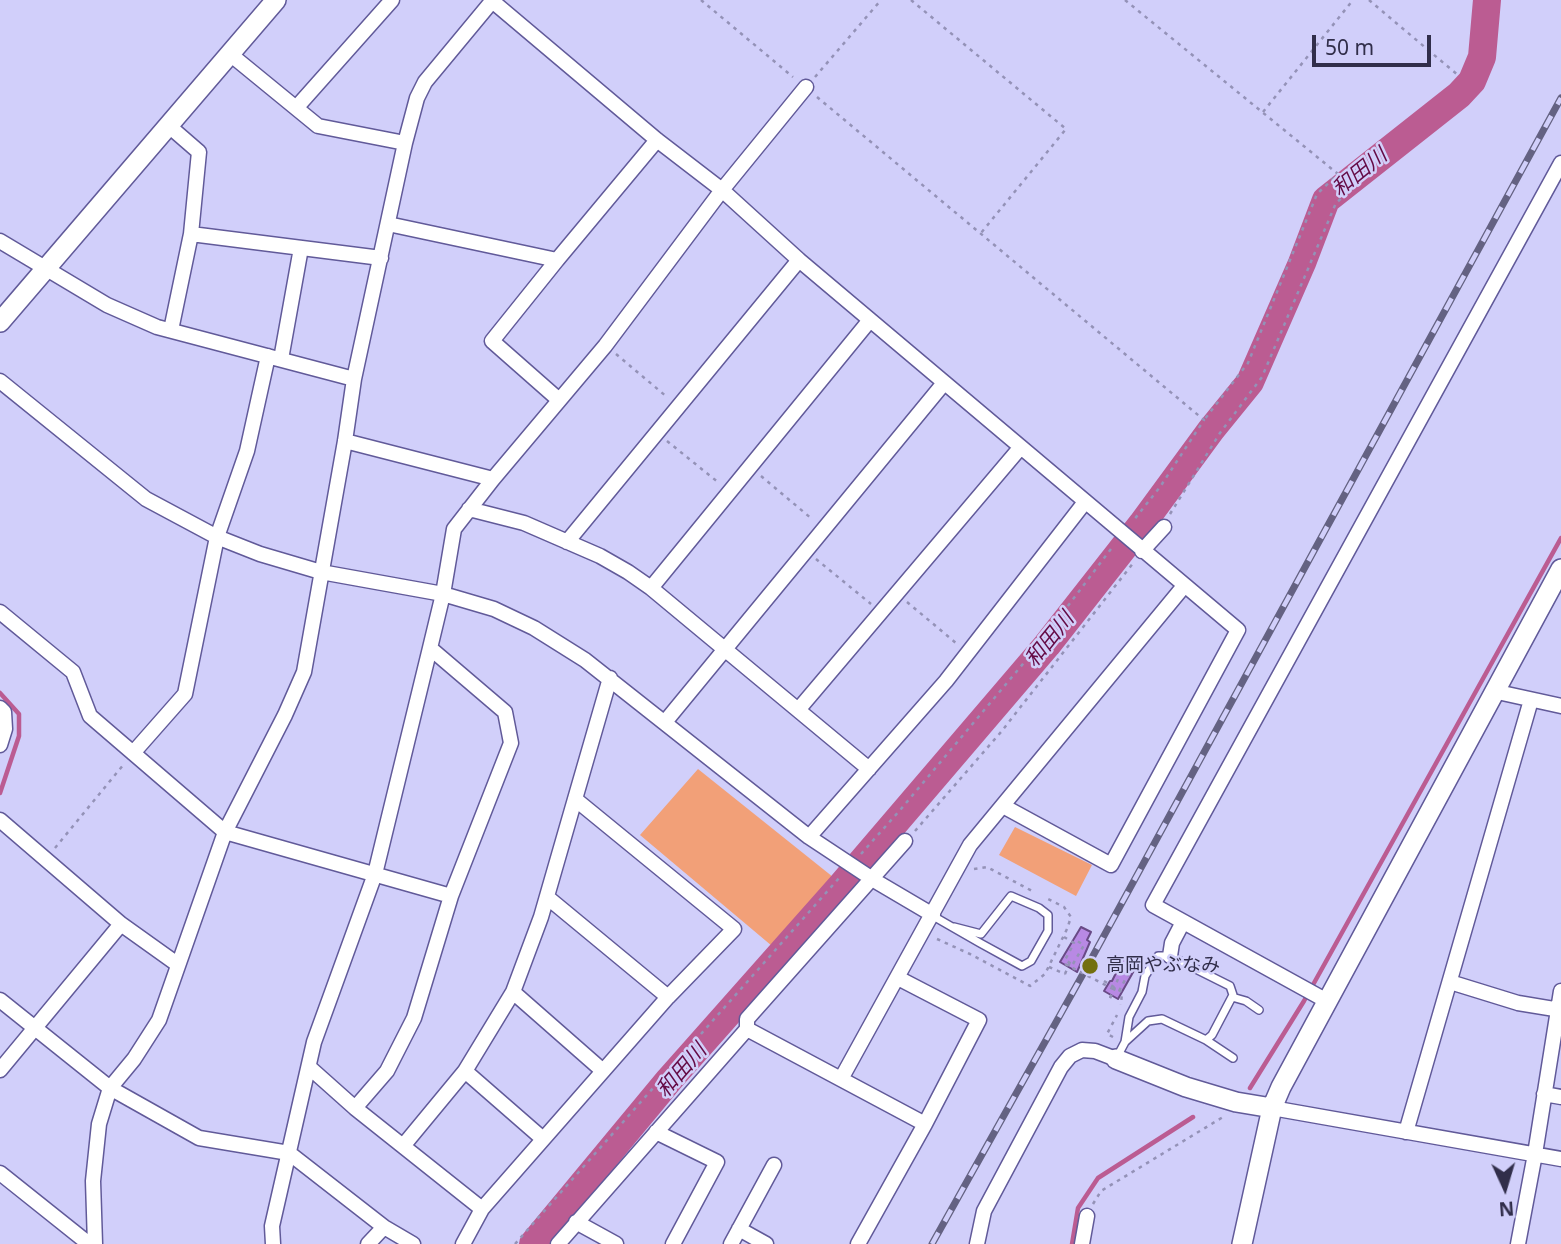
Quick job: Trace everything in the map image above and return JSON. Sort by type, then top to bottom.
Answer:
[{"type":"street","points":[[0,322],[276,0]]},
{"type":"street","points":[[296,108],[391,0]]},
{"type":"street","points":[[95,1244],[93,1181],[99,1124],[110,1088],[134,1059],[159,1020],[225,832],[304,672],[354,379],[417,98],[425,82],[492,0],[657,140],[722,190],[799,260],[1238,630],[1111,865],[1003,806]]},
{"type":"street","points":[[230,54],[318,127],[405,143]]},
{"type":"street","points":[[274,1244],[272,1226],[314,1042],[375,874],[443,594],[454,528],[605,346],[722,190],[806,87]]},
{"type":"street","points":[[169,126],[199,152],[191,234],[171,330]]},
{"type":"street","points":[[559,400],[492,341],[657,140]]},
{"type":"street","points":[[1323,998],[1153,905],[1561,163]]},
{"type":"street","points":[[388,224],[557,260]]},
{"type":"street","points":[[191,234],[381,258]]},
{"type":"street","points":[[0,241],[107,305],[171,330],[354,379]]},
{"type":"street","points":[[133,753],[185,694],[217,537],[247,451],[274,358],[301,248]]},
{"type":"street","points":[[567,542],[799,260]]},
{"type":"street","points":[[651,587],[870,320]]},
{"type":"street","points":[[0,381],[145,499],[217,537],[260,554],[321,572],[443,594],[494,609],[534,628],[610,678],[809,837],[933,915]]},
{"type":"street","points":[[665,722],[944,383]]},
{"type":"street","points":[[345,441],[493,479]]},
{"type":"street","points":[[797,710],[1020,448]]},
{"type":"street","points":[[809,837],[946,681],[1084,502]]},
{"type":"street","points":[[469,509],[524,523],[600,556],[651,587],[869,769]]},
{"type":"street","points":[[1142,551],[1164,527]]},
{"type":"street","points":[[1242,1244],[1272,1108],[1323,998],[1561,569]]},
{"type":"street","points":[[841,1079],[970,845],[1184,586]]},
{"type":"street","points":[[0,612],[73,672],[90,716],[225,832],[451,896]]},
{"type":"street","points":[[355,1108],[387,1071],[414,1018],[451,896],[511,743],[505,712],[429,648]]},
{"type":"street","points":[[403,1146],[465,1071],[513,992],[547,897],[610,678]]},
{"type":"street","points":[[1493,691],[1561,706]]},
{"type":"street","points":[[1406,1132],[1531,701]]},
{"type":"street","points":[[0,709],[4,712],[5,729],[0,746]]},
{"type":"street","points":[[463,1244],[482,1209],[668,997],[734,929],[575,799]]},
{"type":"street","points":[[1,820],[121,924],[177,964]]},
{"type":"street","points":[[558,1244],[747,1029],[747,1019],[905,841]]},
{"type":"street","points":[[547,897],[668,997]]},
{"type":"street","points":[[1170,956],[1171,943],[1183,922]]},
{"type":"street","points":[[0,1070],[121,924]]},
{"type":"street","points":[[858,1244],[979,1020],[898,978]]},
{"type":"street","points":[[1450,982],[1518,1003],[1559,1010]]},
{"type":"street","points":[[1518,1244],[1561,991]]},
{"type":"street","points":[[513,992],[603,1071]]},
{"type":"street","points":[[0,1000],[110,1088],[199,1138],[289,1153],[384,1227],[413,1244]]},
{"type":"street","points":[[747,1029],[925,1124]]},
{"type":"street","points":[[977,1244],[984,1211],[1061,1067],[1070,1056],[1082,1051],[1120,1051],[1186,1087],[1236,1102],[1561,1159]]},
{"type":"street","points":[[309,1067],[355,1108],[482,1209]]},
{"type":"street","points":[[465,1071],[543,1139]]},
{"type":"street","points":[[1544,1094],[1561,1097]]},
{"type":"street","points":[[656,1132],[717,1162],[673,1244]]},
{"type":"street","points":[[731,1244],[774,1165]]},
{"type":"street","points":[[0,1172],[89,1244]]},
{"type":"street","points":[[1082,1244],[1087,1216]]},
{"type":"street","points":[[576,1223],[616,1244]]},
{"type":"street","points":[[368,1244],[384,1227]]},
{"type":"street","points":[[739,1229],[766,1244]]},
{"type":"lane","points":[[933,915],[954,928],[980,943],[1023,966],[1031,961],[1048,931],[1048,915],[1039,908],[1011,897],[991,916],[981,934],[954,928]]},
{"type":"lane","points":[[1120,1051],[1129,1017],[1142,992],[1145,976],[1158,956],[1170,956],[1230,986],[1232,997],[1212,1035],[1206,1040]]},
{"type":"lane","points":[[1232,997],[1246,1001],[1259,1010]]},
{"type":"lane","points":[[1120,1051],[1148,1021],[1162,1019],[1206,1040],[1233,1058]]},
{"type":"path","points":[[806,87],[881,0]]},
{"type":"path","points":[[911,0],[1066,129],[981,233]]},
{"type":"path","points":[[1125,0],[1353,188],[1336,203],[1262,377],[1220,433],[1172,509],[1164,527]]},
{"type":"path","points":[[1263,113],[1353,0]]},
{"type":"path","points":[[1369,0],[1459,76]]},
{"type":"path","points":[[1204,420],[1248,363],[1317,194],[1338,174]]},
{"type":"path","points":[[605,346],[678,406]]},
{"type":"path","points":[[656,433],[730,492]]},
{"type":"path","points":[[750,467],[824,528]]},
{"type":"path","points":[[806,550],[881,612]]},
{"type":"path","points":[[905,841],[1001,732],[1142,551]]},
{"type":"path","points":[[896,594],[968,653]]},
{"type":"path","points":[[46,859],[133,753]]},
{"type":"path","points":[[937,940],[1030,986],[1045,974],[1064,936],[1070,917],[1064,907],[987,867],[976,867],[969,874]]},
{"type":"path","points":[[1064,936],[1074,943],[1065,960],[1122,992],[1121,1007],[1107,1034],[1113,1037]]},
{"type":"path","points":[[1048,967],[1065,974],[1084,944],[1077,941]]},
{"type":"path","points":[[1110,998],[1131,969],[1124,965],[1116,989]]},
{"type":"path","points":[[1104,981],[1116,989]]},
{"type":"path","points":[[1087,1216],[1101,1191],[1223,1117]]},
{"type":"shaded area","points":[[698,769],[833,877],[772,946],[640,835]]},
{"type":"shaded area","points":[[1015,827],[1092,865],[1076,896],[999,855]]},
{"type":"building","points":[[1081,927],[1091,932],[1087,940],[1090,942],[1077,972],[1060,962]]},
{"type":"building","points":[[1123,959],[1136,967],[1118,999],[1104,991]]},
{"type":"waterway","name":"和田川","points":[[533,1244],[669,1080],[841,886],[1047,645],[1142,524],[1250,382],[1302,263],[1326,200],[1459,95],[1472,81],[1482,57],[1487,0]]},
{"type":"waterway","points":[[1250,1088],[1304,1001],[1561,538]]},
{"type":"waterway","points":[[0,693],[19,714],[19,736],[0,793]]},
{"type":"waterway","points":[[1072,1244],[1078,1208],[1098,1178],[1193,1117]]},
{"type":"railway","points":[[932,1244],[1088,965],[1561,98]]},
{"type":"place","name":"高岡やぶなみ","points":[[1090,966]]}]
